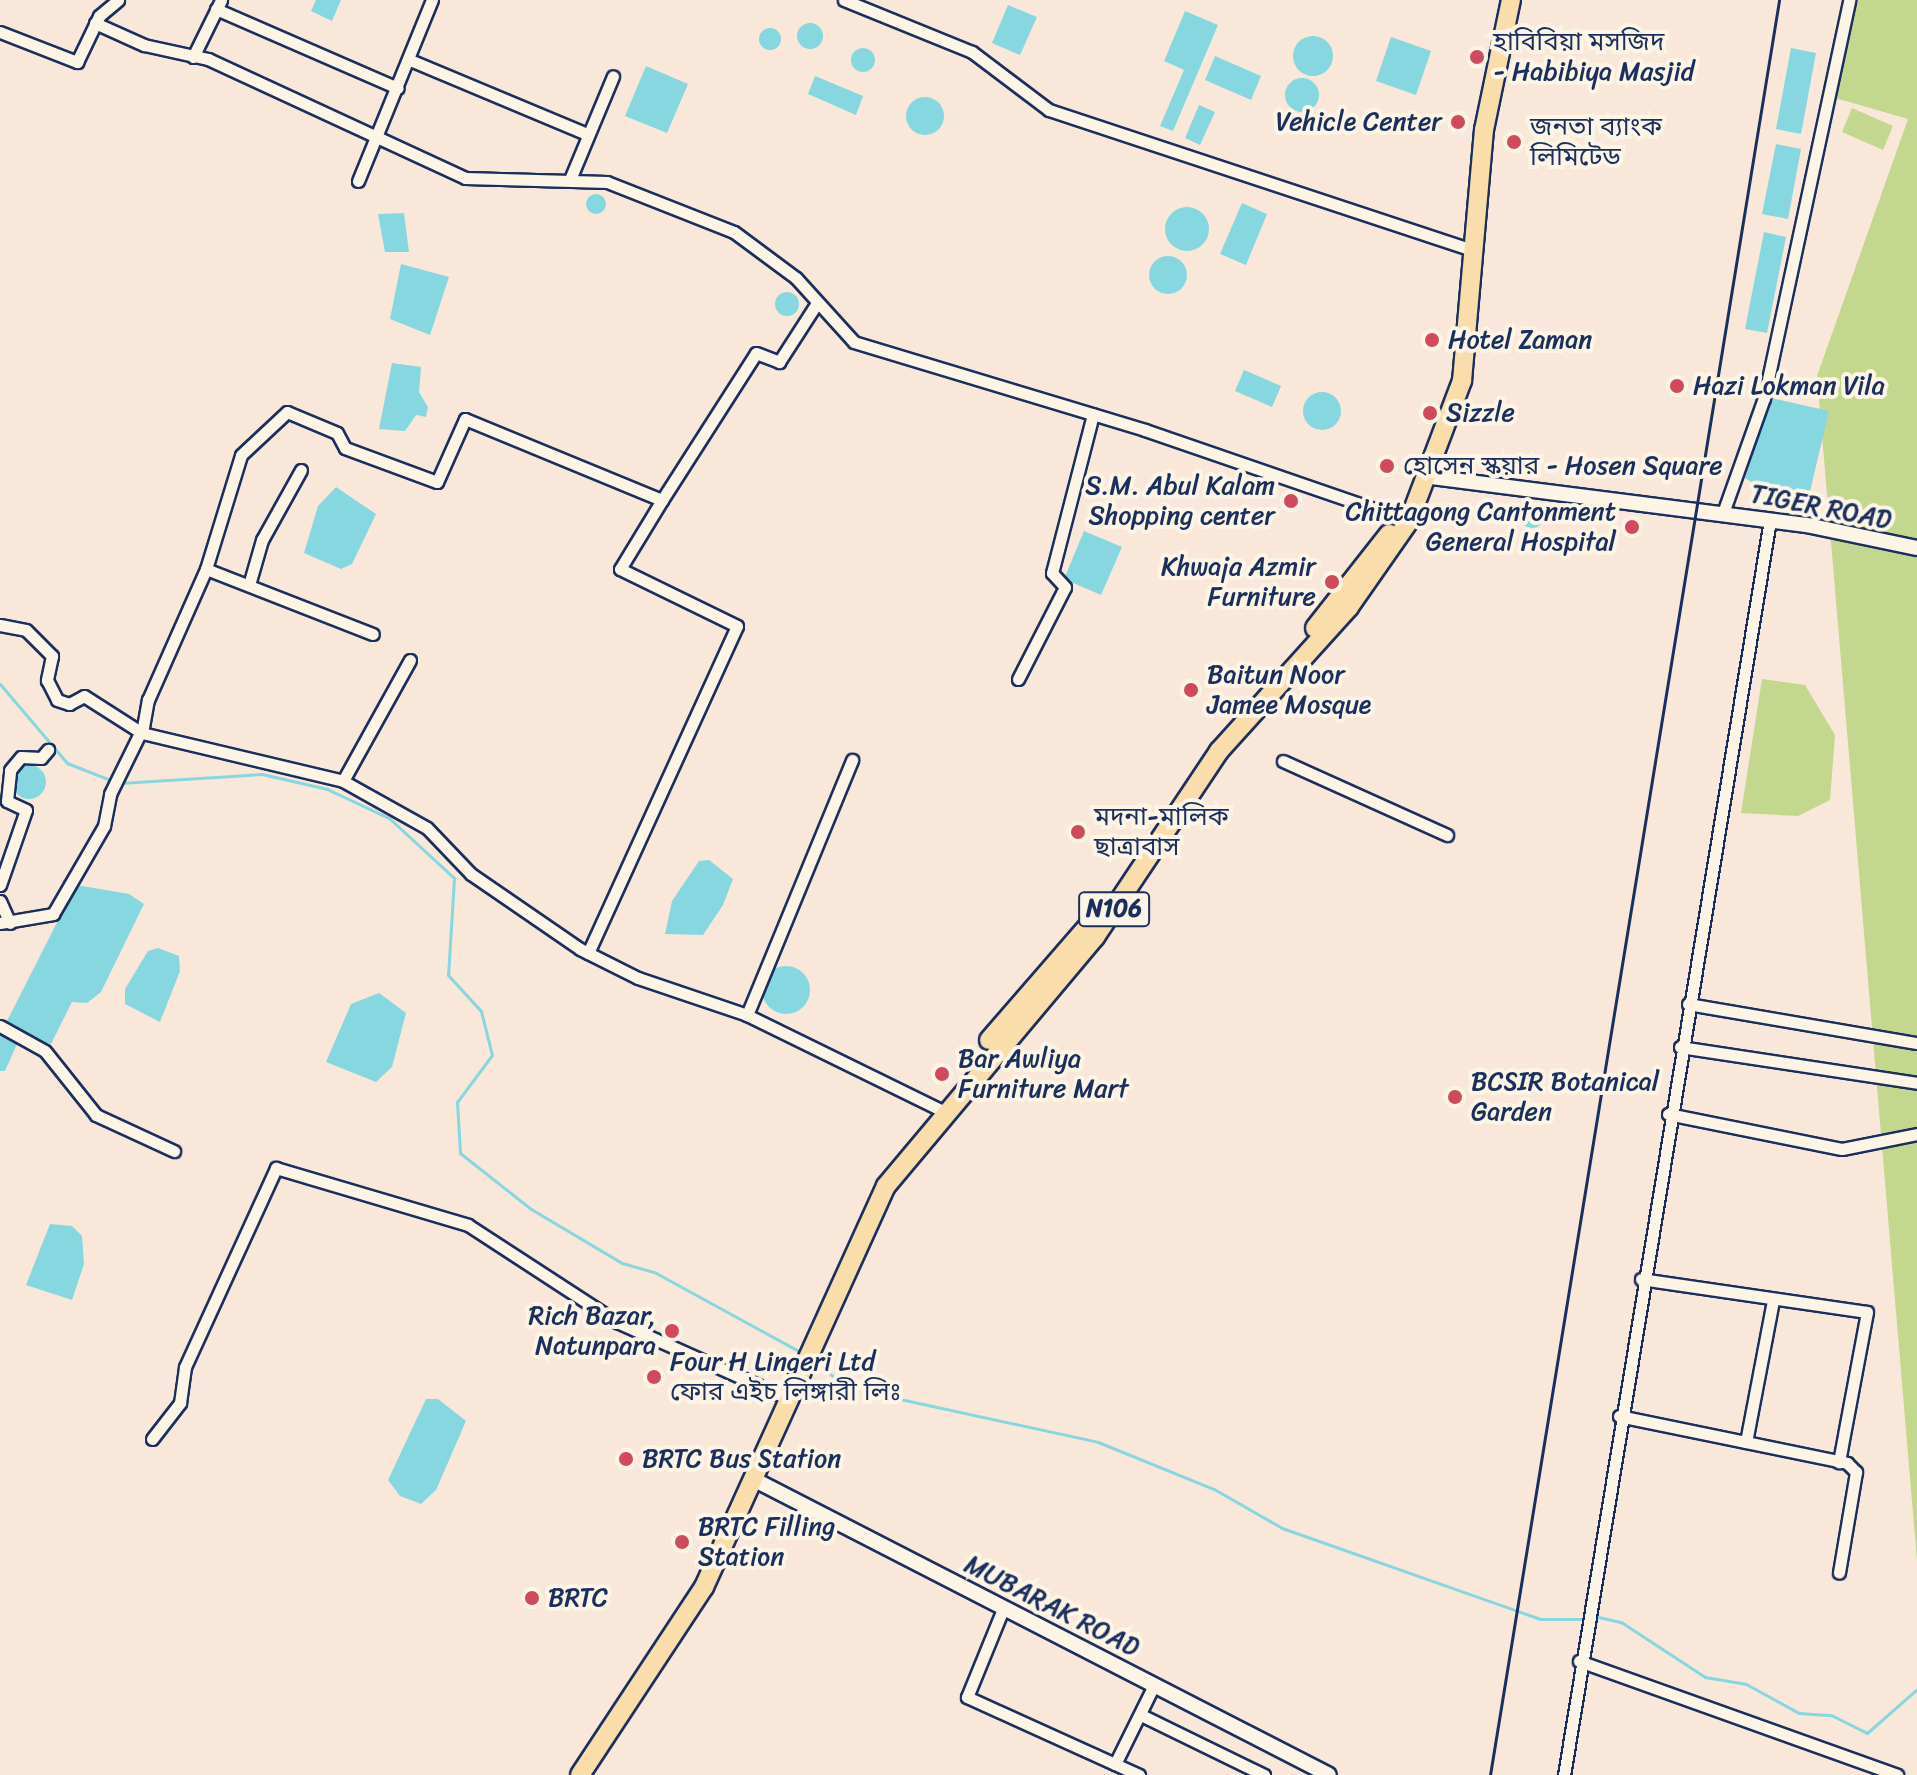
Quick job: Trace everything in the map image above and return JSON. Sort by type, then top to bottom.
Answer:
[{"type":"highway","name":"N106","points":[[1406,519],[1455,361],[1473,131],[1501,0]]},
{"type":"highway","name":"N106","points":[[568,1775],[685,1597],[788,1398],[886,1186],[938,1109],[1095,937],[1219,751],[1349,607],[1431,477],[1468,348],[1465,249],[1511,0]]},
{"type":"highway","name":"N106","points":[[580,1775],[662,1660],[755,1480],[788,1398]]},
{"type":"street","points":[[0,32],[77,62],[95,23],[118,0]]},
{"type":"street","points":[[358,181],[432,0]]},
{"type":"street","points":[[844,0],[972,52],[1049,110],[1127,130],[1283,192],[1465,249]]},
{"type":"street","points":[[1723,513],[1764,398],[1849,0]]},
{"type":"street","points":[[193,57],[218,4],[398,88]]},
{"type":"street","points":[[95,23],[193,57],[465,178],[571,177],[607,182],[734,232],[817,303],[854,342],[1093,414],[1406,519]]},
{"type":"street","points":[[410,60],[587,134]]},
{"type":"street","points":[[571,177],[613,76]]},
{"type":"street","points":[[588,953],[737,626],[620,569],[756,353],[779,362],[817,303]]},
{"type":"street","points":[[0,901],[5,923],[53,914],[104,826],[110,794],[141,733],[148,700],[206,569],[241,455],[287,412],[337,433],[345,448],[437,482],[465,419],[662,500]]},
{"type":"street","points":[[1018,679],[1065,587],[1052,573],[1093,414]]},
{"type":"street","points":[[249,585],[262,540],[301,470]]},
{"type":"street","name":"TIGER ROAD","points":[[1431,477],[1723,513],[1917,548]]},
{"type":"street","points":[[1564,1775],[1579,1661],[1668,1114],[1770,520]]},
{"type":"street","points":[[206,569],[373,634]]},
{"type":"street","points":[[0,625],[26,630],[52,656],[47,680],[57,700],[69,704],[84,696],[141,733],[343,781],[427,828],[471,874],[588,953],[747,1015],[938,1109]]},
{"type":"street","points":[[343,781],[410,660]]},
{"type":"street","points":[[0,885],[26,810],[7,801],[10,770],[21,757],[41,758],[48,750]]},
{"type":"street","points":[[747,1015],[852,760]]},
{"type":"street","points":[[1283,761],[1447,835]]},
{"type":"street","points":[[1688,1004],[1917,1043]]},
{"type":"street","points":[[0,1026],[45,1051],[96,1115],[174,1151]]},
{"type":"street","points":[[1680,1047],[1917,1083]]},
{"type":"street","points":[[1668,1114],[1842,1149],[1917,1134]]},
{"type":"street","points":[[152,1439],[180,1403],[185,1367],[276,1168],[468,1225],[617,1322],[788,1398]]},
{"type":"street","points":[[1641,1279],[1773,1301],[1867,1312],[1839,1462]]},
{"type":"street","points":[[1746,1442],[1773,1301]]},
{"type":"street","points":[[1619,1416],[1839,1462],[1856,1472],[1839,1573]]},
{"type":"street","name":"MUBARAK ROAD","points":[[755,1480],[1329,1775]]},
{"type":"street","points":[[1003,1609],[967,1697],[1139,1775]]},
{"type":"street","points":[[1579,1661],[1897,1775]]},
{"type":"street","points":[[1115,1764],[1154,1685]]},
{"type":"street","points":[[1141,1715],[1264,1775]]},
{"type":"green space","points":[[1858,0],[1917,0],[1917,1561],[1817,376],[1908,119],[1832,97]]},
{"type":"green space","points":[[1852,108],[1893,126],[1883,150],[1842,132]]},
{"type":"green space","points":[[1762,679],[1805,685],[1835,735],[1830,800],[1798,816],[1741,813]]},
{"type":"water","points":[[316,0],[341,0],[332,21],[311,11]]},
{"type":"water","points":[[1008,5],[1037,17],[1020,55],[992,43]]},
{"type":"water","points":[[1185,11],[1218,25],[1173,131],[1160,126],[1184,70],[1164,61]]},
{"type":"water","points":[[810,23],[819,27],[823,36],[819,45],[810,49],[801,45],[797,36],[801,27]]},
{"type":"water","points":[[770,28],[778,31],[781,39],[778,47],[770,50],[762,47],[759,39],[762,31]]},
{"type":"water","points":[[1313,36],[1327,42],[1333,56],[1327,70],[1313,76],[1299,70],[1293,56],[1299,42]]},
{"type":"water","points":[[1391,37],[1431,51],[1416,95],[1376,81]]},
{"type":"water","points":[[863,48],[874,55],[875,60],[868,71],[863,72],[852,65],[851,60],[858,49]]},
{"type":"water","points":[[1791,48],[1816,53],[1801,134],[1776,129]]},
{"type":"water","points":[[1215,56],[1261,76],[1251,100],[1205,80]]},
{"type":"water","points":[[646,66],[688,84],[667,133],[625,116]]},
{"type":"water","points":[[815,76],[863,96],[856,115],[808,94]]},
{"type":"water","points":[[1302,78],[1314,83],[1319,95],[1314,107],[1302,112],[1290,107],[1285,95],[1290,83]]},
{"type":"water","points":[[925,97],[938,103],[944,116],[938,129],[925,135],[912,129],[906,116],[912,103]]},
{"type":"water","points":[[1199,105],[1215,112],[1200,145],[1185,138]]},
{"type":"water","points":[[1776,144],[1801,149],[1788,219],[1762,214]]},
{"type":"water","points":[[592,194],[600,194],[606,204],[600,214],[592,214],[586,208],[586,200]]},
{"type":"water","points":[[1242,203],[1267,214],[1246,265],[1220,254]]},
{"type":"water","points":[[1187,207],[1203,213],[1209,229],[1203,245],[1187,251],[1171,245],[1165,229],[1171,213]]},
{"type":"water","points":[[404,213],[409,252],[385,252],[378,214]]},
{"type":"water","points":[[1764,232],[1786,237],[1767,333],[1745,329]]},
{"type":"water","points":[[1168,256],[1181,262],[1187,275],[1181,288],[1168,294],[1155,288],[1149,275],[1155,262]]},
{"type":"water","points":[[401,264],[449,277],[430,335],[390,319]]},
{"type":"water","points":[[782,292],[792,292],[799,299],[799,309],[792,316],[782,316],[775,309],[775,299]]},
{"type":"water","points":[[392,363],[421,367],[419,392],[428,407],[426,417],[416,415],[405,431],[379,429]]},
{"type":"water","points":[[1244,370],[1281,386],[1272,407],[1235,391]]},
{"type":"water","points":[[1322,392],[1335,398],[1341,411],[1335,424],[1322,430],[1309,424],[1303,411],[1309,398]]},
{"type":"water","points":[[1771,398],[1829,411],[1808,500],[1780,500],[1745,478]]},
{"type":"water","points":[[336,487],[376,514],[352,564],[341,569],[304,553],[318,506]]},
{"type":"water","points":[[1532,504],[1541,507],[1544,516],[1541,525],[1532,528],[1523,525],[1520,516],[1523,507]]},
{"type":"water","points":[[1084,531],[1122,547],[1101,595],[1064,579]]},
{"type":"water","points":[[29,765],[41,770],[46,782],[41,794],[29,799],[17,794],[12,782],[17,770]]},
{"type":"water","points":[[709,860],[733,879],[723,905],[703,935],[665,934],[672,901],[699,861]]},
{"type":"water","points":[[76,885],[129,894],[144,904],[101,992],[87,1003],[72,1002],[51,1044],[43,1043],[6,1023]]},
{"type":"water","points":[[158,948],[179,956],[180,971],[160,1022],[125,1004],[125,989],[148,951]]},
{"type":"water","points":[[786,966],[795,967],[803,973],[809,981],[809,999],[803,1007],[795,1013],[786,1014],[777,1013],[769,1007],[763,999],[762,990],[763,981],[769,973],[777,967]]},
{"type":"water","points":[[379,993],[406,1013],[392,1067],[376,1082],[326,1062],[351,1004]]},
{"type":"water","points":[[0,1032],[17,1044],[5,1071],[0,1071]]},
{"type":"water","points":[[50,1224],[72,1226],[82,1236],[84,1264],[72,1300],[26,1285]]},
{"type":"water","points":[[426,1399],[438,1399],[466,1421],[436,1490],[421,1504],[400,1496],[388,1480]]},
{"type":"waterway","points":[[0,684],[67,763],[113,781]]},
{"type":"waterway","points":[[120,783],[262,774],[327,789],[389,818],[454,878],[448,975],[481,1011],[492,1055],[457,1102],[460,1153],[531,1209],[622,1263],[656,1273],[804,1354]]},
{"type":"waterway","points":[[813,1361],[840,1381],[886,1396],[1098,1442],[1214,1489],[1282,1528],[1540,1619],[1587,1619]]},
{"type":"waterway","points":[[1594,1616],[1621,1622],[1705,1677],[1746,1684],[1799,1713],[1831,1715],[1867,1733],[1917,1689]]},
{"type":"railway","points":[[1490,1775],[1779,0]]},
{"type":"place","name":"হাবিবিয়া মসজিদ - Habibiya Masjid","points":[[1477,57]]},
{"type":"place","name":"Vehicle Center","points":[[1458,122]]},
{"type":"place","name":"জনতা ব্যাংক লিমিটেড","points":[[1514,142]]},
{"type":"place","name":"Hotel Zaman","points":[[1432,340]]},
{"type":"place","name":"Hazi Lokman Vila","points":[[1677,386]]},
{"type":"place","name":"Sizzle","points":[[1430,413]]},
{"type":"place","name":"হোসেন স্কয়ার - Hosen Square","points":[[1387,466]]},
{"type":"place","name":"S.M. Abul Kalam Shopping center","points":[[1291,501]]},
{"type":"place","name":"Chittagong Cantonment General Hospital","points":[[1632,527]]},
{"type":"place","name":"Khwaja Azmir Furniture","points":[[1332,582]]},
{"type":"place","name":"Baitun Noor Jamee Mosque","points":[[1191,690]]},
{"type":"place","name":"মদনা-মালিক ছাত্রাবাস","points":[[1078,832]]},
{"type":"place","name":"Bar Awliya Furniture Mart","points":[[942,1074]]},
{"type":"place","name":"BCSIR Botanical Garden","points":[[1455,1097]]},
{"type":"place","name":"Rich Bazar, Natunpara","points":[[672,1331]]},
{"type":"place","name":"Four H Lingeri Ltd ফোর এইচ লিঙ্গারী লিঃ","points":[[654,1377]]},
{"type":"place","name":"BRTC Bus Station","points":[[626,1459]]},
{"type":"place","name":"BRTC Filling Station","points":[[682,1542]]},
{"type":"place","name":"BRTC","points":[[532,1598]]}]
